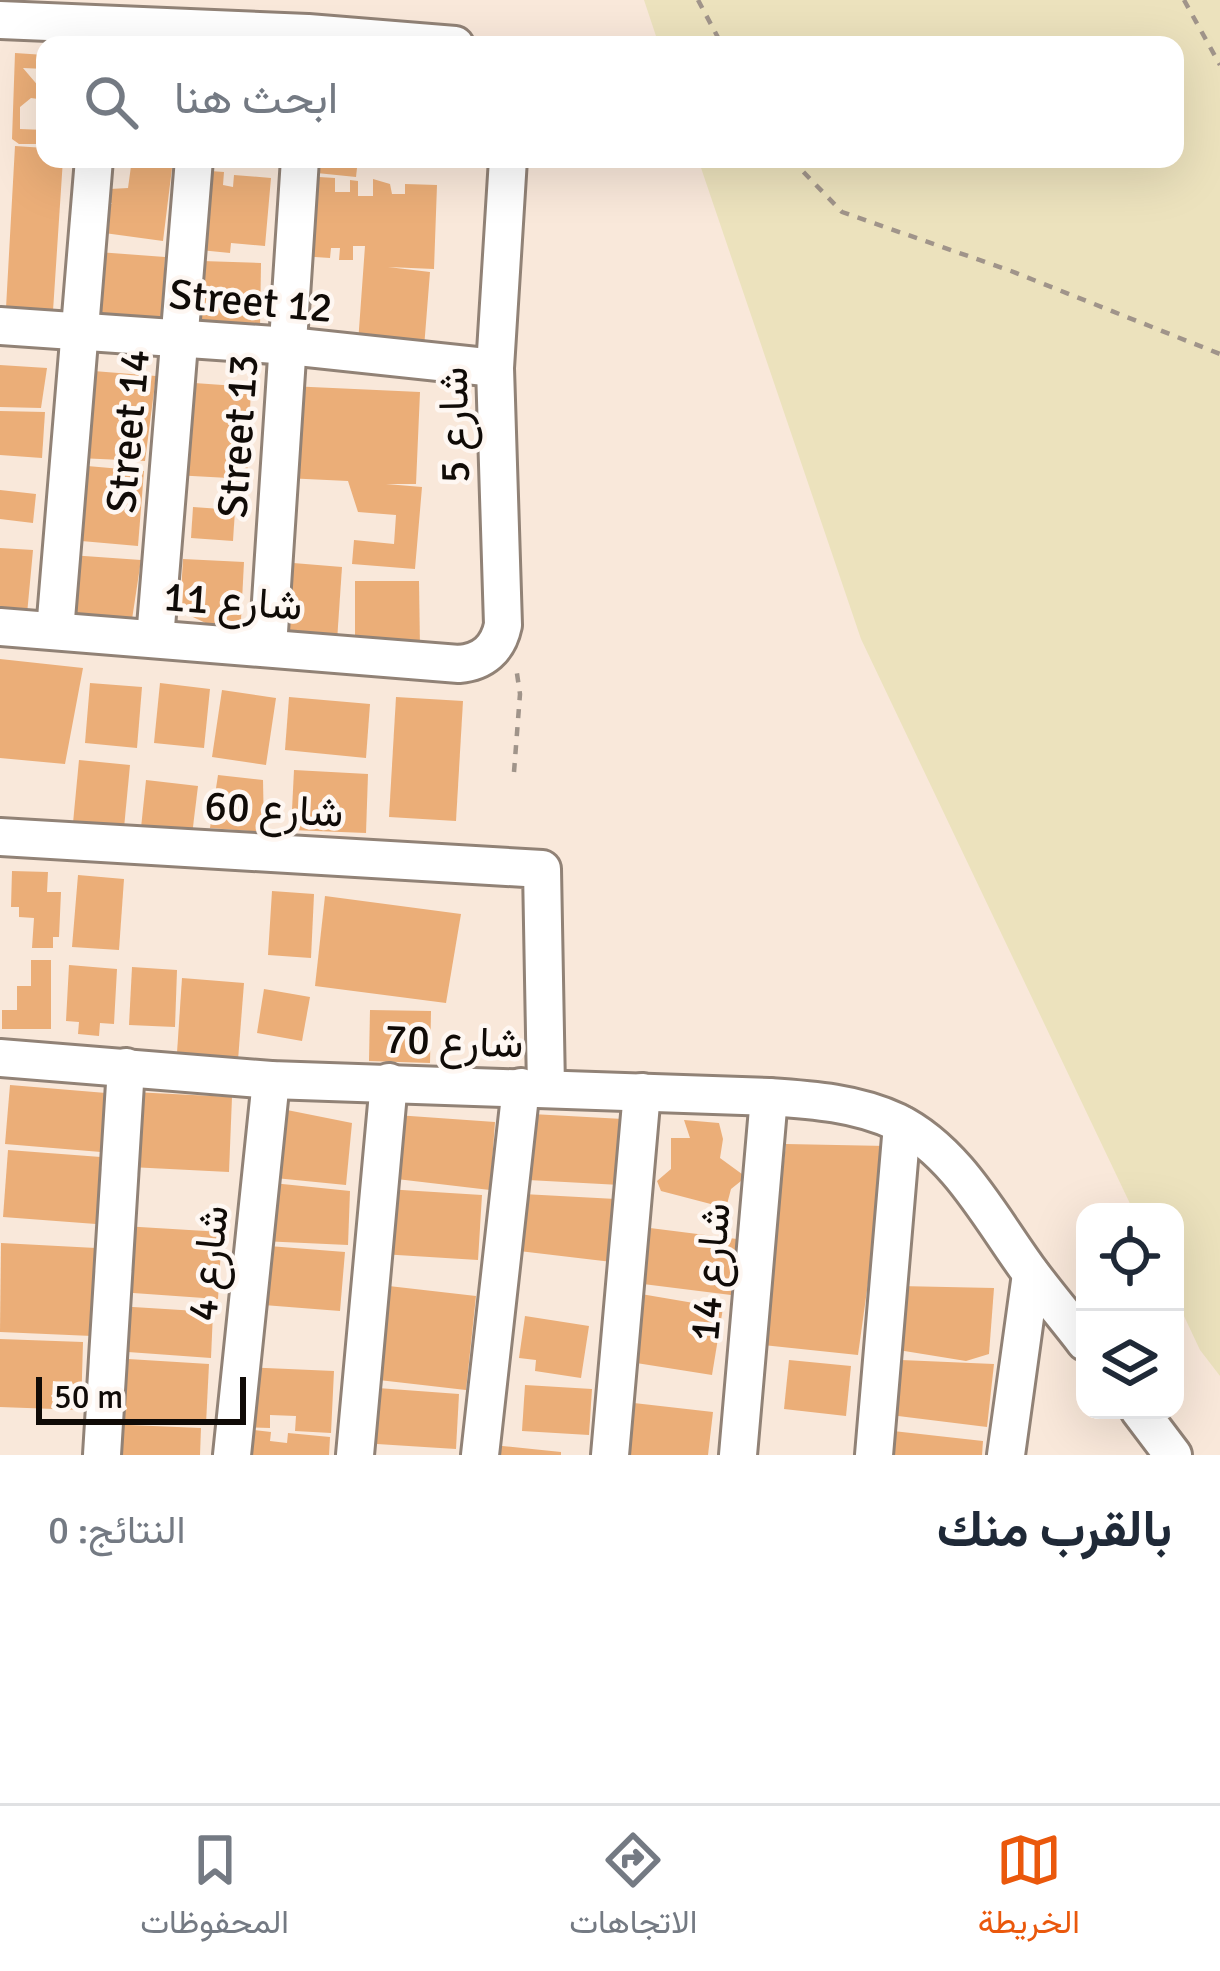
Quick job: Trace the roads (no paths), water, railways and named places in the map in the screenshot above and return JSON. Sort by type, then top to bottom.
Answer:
[{"type":"street","points":[[0,21],[104,35],[154,36]]},
{"type":"street","points":[[55,632],[93,168]]},
{"type":"street","name":"Street 14","points":[[155,639],[193,168]]},
{"type":"street","name":"Street 13","points":[[268,647],[300,168]]},
{"type":"street","name":"شارع 5","points":[[459,664],[481,659],[501,635],[495,368],[507,168]]},
{"type":"street","name":"Street 12","points":[[0,326],[289,346],[495,368]]},
{"type":"street","name":"شارع 11","points":[[0,627],[459,664]]},
{"type":"street","name":"شارع 60","points":[[0,836],[542,869],[533,1088]]},
{"type":"street","name":"شارع 70","points":[[0,1057],[271,1080],[770,1096],[823,1100],[902,1124]]},
{"type":"street","points":[[102,1455],[126,1067]]},
{"type":"street","name":"شارع 4","points":[[232,1455],[271,1080]]},
{"type":"street","points":[[355,1455],[389,1082]]},
{"type":"street","points":[[480,1455],[533,1088]]},
{"type":"street","points":[[610,1455],[642,1092]]},
{"type":"street","name":"شارع 14","points":[[738,1455],[770,1096]]},
{"type":"street","points":[[902,1124],[960,1173],[1076,1331]]},
{"type":"street","points":[[874,1455],[902,1124]]},
{"type":"street","points":[[1006,1455],[1031,1274]]},
{"type":"street","points":[[1146,1419],[1173,1455]]}]
